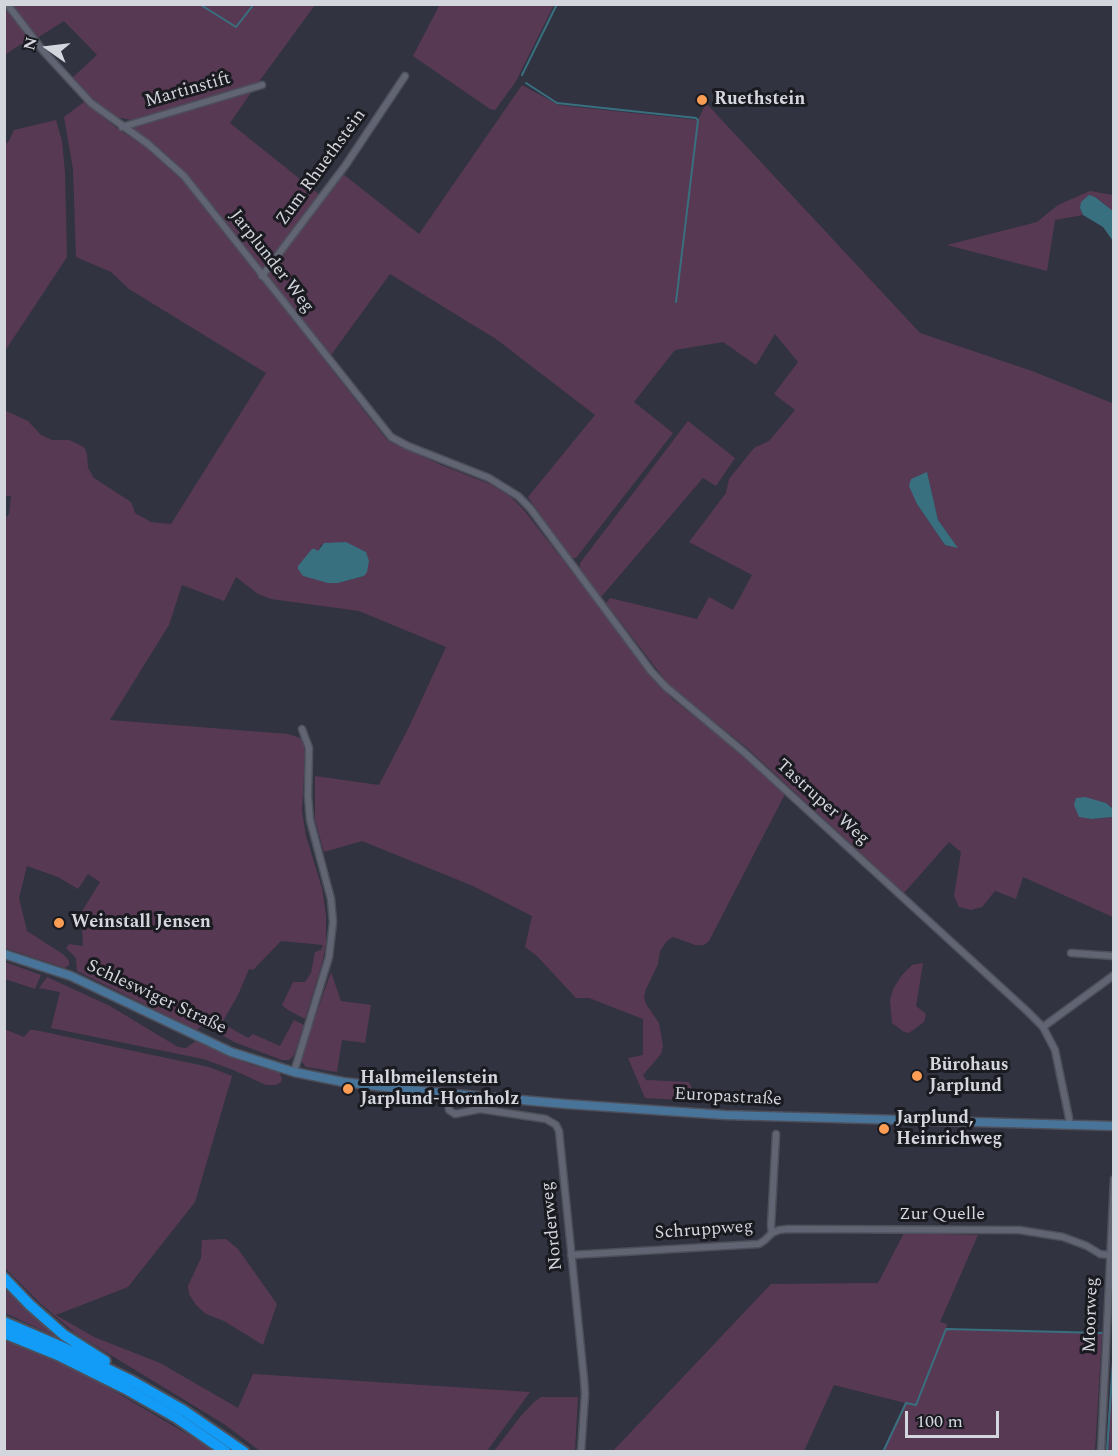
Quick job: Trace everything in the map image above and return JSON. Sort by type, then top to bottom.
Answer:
[{"type":"highway","points":[[4,1278],[64,1335],[132,1381]]},
{"type":"highway","points":[[4,1322],[132,1381],[183,1410],[244,1452]]},
{"type":"highway","points":[[4,1332],[58,1355],[126,1389],[177,1418],[226,1452]]},
{"type":"main road","name":"Schleswiger Straße","points":[[4,954],[71,976],[231,1052],[294,1072],[343,1082]]},
{"type":"main road","name":"Europastraße","points":[[343,1082],[447,1094],[725,1115],[1113,1126]]},
{"type":"street","name":"Jarplunder Weg","points":[[7,4],[67,80],[91,103],[148,144],[184,176],[391,437],[501,485],[518,496],[530,508]]},
{"type":"street","name":"Zum Rhuethstein","points":[[262,276],[345,165],[405,76]]},
{"type":"street","name":"Martinstift","points":[[122,127],[262,85]]},
{"type":"street","name":"Tastruper Weg","points":[[530,508],[651,671],[666,687],[754,761],[993,977],[1043,1027],[1055,1050],[1069,1125]]},
{"type":"street","points":[[294,1072],[329,957],[333,922],[331,899],[310,820],[309,748],[302,729]]},
{"type":"street","points":[[1071,952],[1113,956]]},
{"type":"street","points":[[1043,1027],[1113,975]]},
{"type":"street","name":"Norderweg","points":[[447,1094],[449,1110],[455,1114],[480,1110],[546,1119],[556,1125],[559,1131],[585,1394],[581,1452]]},
{"type":"street","name":"Schruppweg","points":[[571,1255],[759,1244],[772,1233],[776,1134]]},
{"type":"street","name":"Moorweg","points":[[1101,1452],[1110,1339],[1109,1255],[1113,1179]]},
{"type":"street","name":"Zur Quelle","points":[[772,1233],[788,1229],[1019,1230],[1063,1236],[1100,1254],[1109,1255]]},
{"type":"shaded area","points":[[440,4],[554,5],[515,83],[495,110],[490,109],[413,56]]},
{"type":"shaded area","points":[[11,5],[315,5],[258,83],[131,120],[112,116],[71,79],[97,55],[64,21],[37,38]]},
{"type":"shaded area","points":[[4,6],[30,38],[5,55],[4,55]]},
{"type":"shaded area","points":[[522,85],[559,105],[698,120],[706,103],[920,333],[1032,371],[1112,403],[1113,399],[1113,809],[1106,803],[1092,819],[1112,817],[1113,810],[1113,917],[1023,877],[1016,899],[995,891],[982,907],[971,910],[959,907],[954,896],[961,852],[949,842],[904,893],[747,748],[668,684],[606,603],[610,598],[697,619],[709,597],[733,610],[752,575],[689,542],[726,493],[729,479],[754,448],[769,441],[795,410],[774,394],[798,362],[775,334],[756,365],[723,342],[675,350],[634,402],[673,433],[576,558],[571,558],[528,497],[595,415],[496,339],[390,274],[331,355],[267,276],[343,174],[419,234]],"holes":[[[927,473],[938,520],[957,547],[945,545],[917,504]]]},
{"type":"shaded area","points":[[252,91],[230,123],[320,195],[263,271],[190,178],[154,144],[133,131],[133,127]]},
{"type":"shaded area","points":[[84,102],[167,164],[189,187],[387,440],[490,484],[511,497],[523,509],[671,698],[744,756],[785,794],[709,941],[704,945],[695,945],[673,937],[667,941],[660,951],[658,964],[646,989],[644,997],[646,1004],[659,1023],[663,1046],[661,1054],[643,1075],[646,1080],[689,1082],[698,1101],[645,1098],[628,1058],[643,1055],[643,1019],[589,998],[576,998],[537,956],[525,947],[532,916],[473,886],[362,841],[324,852],[315,820],[315,776],[379,785],[446,647],[359,611],[271,599],[258,594],[236,577],[224,601],[182,585],[169,625],[110,720],[288,734],[303,739],[305,753],[302,811],[306,836],[322,888],[326,915],[326,944],[322,964],[305,1019],[282,1005],[293,982],[305,982],[311,973],[315,952],[321,950],[323,945],[281,941],[253,970],[249,969],[222,1023],[248,1038],[253,1034],[280,1046],[294,1020],[304,1025],[294,1055],[289,1060],[282,1060],[234,1042],[208,1027],[196,1030],[77,971],[76,958],[66,948],[69,944],[83,946],[81,913],[100,882],[88,874],[78,889],[58,877],[27,866],[19,898],[27,931],[63,954],[69,961],[69,965],[65,968],[5,948],[4,519],[9,514],[11,496],[5,496],[4,410],[28,421],[41,435],[52,440],[69,440],[84,447],[88,468],[94,478],[131,502],[135,513],[151,522],[171,524],[266,373],[129,289],[111,272],[76,257],[73,169],[64,117]],"holes":[[[345,542],[366,552],[364,576],[338,583],[328,583],[310,553],[315,549],[318,552],[321,545]]]},
{"type":"shaded area","points":[[56,120],[62,141],[65,172],[67,257],[5,351],[5,145],[14,130]]},
{"type":"shaded area","points":[[1090,191],[1113,195],[1113,211],[1095,197],[1080,208],[1083,215],[1055,220],[1047,271],[947,245],[1037,222],[1058,205]]},
{"type":"shaded area","points":[[688,421],[735,458],[716,486],[703,478],[601,597],[598,596],[580,572],[580,563]]},
{"type":"shaded area","points":[[5,962],[41,975],[35,989],[5,979]]},
{"type":"shaded area","points":[[923,963],[916,1006],[926,1014],[924,1022],[909,1033],[904,1032],[892,1023],[890,1000],[893,989],[912,965]]},
{"type":"shaded area","points":[[331,972],[341,1001],[371,1005],[365,1043],[342,1040],[337,1072],[306,1067],[302,1062],[302,1054]]},
{"type":"shaded area","points":[[47,977],[110,1006],[178,1047],[186,1048],[196,1041],[252,1065],[279,1072],[281,1082],[276,1085],[266,1085],[203,1059],[51,1028],[60,992],[39,988]]},
{"type":"shaded area","points":[[4,1029],[24,1037],[30,1030],[35,1030],[209,1067],[232,1076],[195,1202],[128,1287],[56,1315],[94,1337],[160,1363],[238,1408],[253,1374],[530,1392],[487,1451],[260,1451],[224,1424],[76,1334],[40,1303],[5,1268]]},
{"type":"shaded area","points":[[904,1233],[978,1235],[940,1322],[947,1324],[946,1329],[1102,1333],[1095,1451],[883,1451],[905,1403],[834,1385],[804,1451],[613,1451],[771,1284],[878,1283]]},
{"type":"shaded area","points":[[226,1239],[238,1249],[277,1304],[263,1345],[224,1321],[206,1314],[189,1294],[188,1286],[201,1258],[202,1240]]},
{"type":"shaded area","points":[[5,1289],[34,1317],[61,1339],[5,1313]]},
{"type":"shaded area","points":[[4,1338],[85,1374],[216,1451],[5,1451]]},
{"type":"shaded area","points":[[1113,1346],[1113,1451],[1106,1451]]},
{"type":"shaded area","points":[[541,1397],[578,1397],[575,1451],[494,1451],[520,1417]]},
{"type":"water","points":[[1089,195],[1113,211],[1113,241],[1103,227],[1083,215],[1080,208],[1081,202]]},
{"type":"water","points":[[927,472],[938,520],[958,548],[945,545],[917,504],[909,486],[911,479]]},
{"type":"water","points":[[346,542],[366,552],[369,561],[364,576],[338,583],[328,583],[303,576],[298,569],[312,549],[318,551],[324,543]]},
{"type":"water","points":[[1085,797],[1106,803],[1113,809],[1112,817],[1092,819],[1079,817],[1074,805],[1076,798]]},
{"type":"waterway","points":[[201,5],[236,27],[254,4]]},
{"type":"waterway","points":[[522,75],[557,4]]},
{"type":"waterway","points":[[526,83],[557,103],[698,120],[676,302]]},
{"type":"waterway","points":[[883,1452],[906,1403],[916,1405],[946,1329],[1102,1333]]},
{"type":"waterway","points":[[1107,1452],[1114,1346]]},
{"type":"place","name":"Ruethstein","points":[[702,100]]},
{"type":"place","name":"Weinstall Jensen","points":[[59,923]]},
{"type":"place","name":"Bürohaus Jarplund","points":[[917,1076]]},
{"type":"place","name":"Halbmeilenstein Jarplund-Hornholz","points":[[348,1089]]},
{"type":"place","name":"Jarplund, Heinrichweg","points":[[884,1129]]}]
